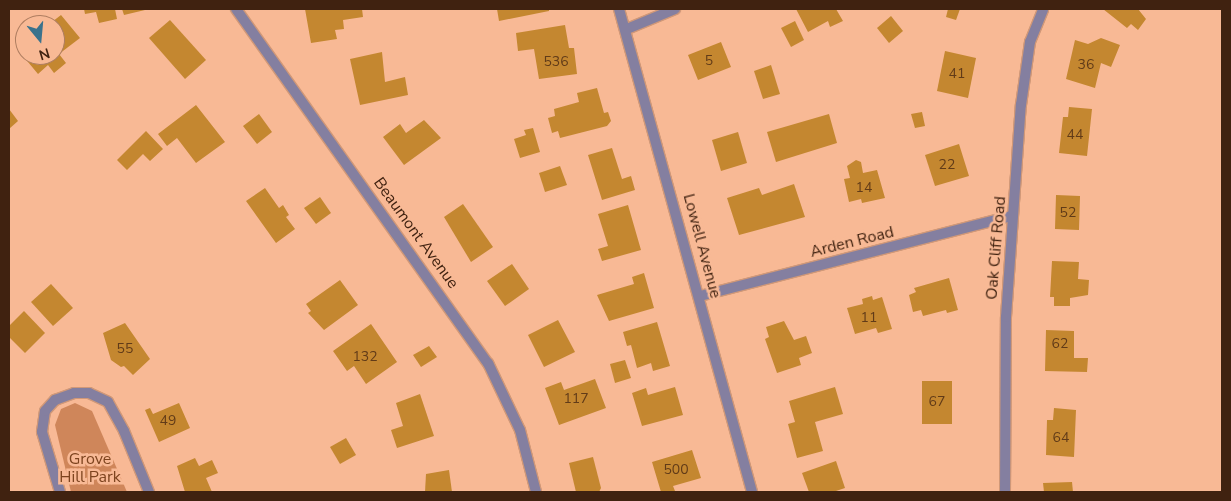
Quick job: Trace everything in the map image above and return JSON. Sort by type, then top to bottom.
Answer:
[{"type":"street","name":"Beaumont Avenue","points":[[236,9],[488,363],[520,430],[536,492]]},
{"type":"street","name":"Lowell Avenue","points":[[619,9],[700,296],[752,492]]},
{"type":"street","points":[[626,29],[674,9]]},
{"type":"street","name":"Oak Cliff Road","points":[[1005,492],[1006,326],[1012,216],[1028,51],[1043,9]]},
{"type":"street","name":"Arden Road","points":[[700,296],[1012,216]]},
{"type":"street","points":[[60,492],[42,432],[44,410],[54,400],[74,393],[89,393],[108,402],[149,492]]},
{"type":"green space","name":"Grove Hill Park","points":[[75,403],[92,411],[127,492],[71,492],[55,425],[61,409]]},
{"type":"building","points":[[84,9],[115,9],[117,19],[99,23],[96,12],[85,14]]},
{"type":"building","points":[[122,9],[145,9],[145,10],[124,15]]},
{"type":"building","points":[[305,9],[362,9],[363,17],[343,20],[344,29],[335,30],[337,39],[311,43]]},
{"type":"building","points":[[497,9],[549,9],[549,11],[499,21]]},
{"type":"building","points":[[796,9],[836,9],[843,21],[830,27],[828,21],[808,32]]},
{"type":"building","points":[[948,9],[960,9],[956,20],[946,17]]},
{"type":"building","points":[[1103,9],[1138,9],[1146,19],[1138,30],[1131,24],[1127,28]]},
{"type":"building","points":[[891,16],[903,31],[889,43],[877,28]]},
{"type":"building","points":[[65,20],[80,38],[65,49]]},
{"type":"building","points":[[170,20],[206,60],[185,79],[149,38]]},
{"type":"building","points":[[795,21],[804,40],[791,47],[781,28]]},
{"type":"building","points":[[565,25],[569,48],[574,48],[577,74],[539,79],[534,49],[518,51],[516,33]]},
{"type":"building","points":[[1101,38],[1120,45],[1111,67],[1101,63],[1095,88],[1066,79],[1075,40],[1088,44]]},
{"type":"building","points":[[721,42],[731,67],[698,80],[688,55]]},
{"type":"building","points":[[945,51],[976,58],[968,98],[937,91]]},
{"type":"building","points":[[382,52],[385,82],[405,77],[408,95],[360,105],[350,59]]},
{"type":"building","points":[[30,65],[48,65],[38,74]]},
{"type":"building","points":[[48,65],[64,65],[54,73]]},
{"type":"building","points":[[771,65],[780,94],[763,99],[754,71]]},
{"type":"building","points":[[597,88],[604,113],[608,112],[611,121],[607,126],[560,138],[558,131],[552,133],[548,118],[555,116],[554,109],[579,102],[577,93]]},
{"type":"building","points":[[196,105],[225,142],[196,163],[177,138],[167,146],[158,134]]},
{"type":"building","points":[[1069,107],[1092,109],[1087,156],[1059,153],[1063,117],[1068,117]]},
{"type":"building","points":[[9,109],[18,121],[9,129]]},
{"type":"building","points":[[922,112],[925,126],[915,128],[911,114]]},
{"type":"building","points":[[259,114],[272,132],[257,144],[243,126]]},
{"type":"building","points":[[829,114],[837,143],[776,162],[767,132]]},
{"type":"building","points":[[424,120],[441,138],[404,165],[383,137],[400,124],[406,133]]},
{"type":"building","points":[[533,128],[540,152],[520,158],[514,139],[526,135],[524,130]]},
{"type":"building","points":[[146,131],[163,149],[150,161],[143,154],[127,170],[117,160]]},
{"type":"building","points":[[738,132],[747,163],[721,171],[712,140]]},
{"type":"building","points":[[959,144],[969,176],[935,186],[925,155]]},
{"type":"building","points":[[612,148],[622,179],[631,176],[635,190],[602,200],[588,155]]},
{"type":"building","points":[[856,160],[861,162],[863,173],[877,170],[885,198],[862,203],[861,199],[849,202],[844,179],[850,178],[847,166]]},
{"type":"building","points":[[560,166],[567,185],[545,192],[539,173]]},
{"type":"building","points":[[794,184],[805,217],[739,235],[727,198],[759,188],[762,195]]},
{"type":"building","points":[[265,188],[279,208],[283,205],[289,215],[286,217],[295,229],[276,243],[246,201]]},
{"type":"building","points":[[1056,195],[1080,196],[1079,230],[1055,229]]},
{"type":"building","points":[[320,197],[331,213],[316,224],[304,208]]},
{"type":"building","points":[[463,204],[493,247],[471,262],[444,217]]},
{"type":"building","points":[[628,205],[641,250],[602,261],[598,249],[608,246],[598,214]]},
{"type":"building","points":[[1052,261],[1079,262],[1078,279],[1089,280],[1088,295],[1070,298],[1070,306],[1054,306],[1054,297],[1050,297]]},
{"type":"building","points":[[512,264],[529,289],[505,306],[487,281]]},
{"type":"building","points":[[644,273],[654,308],[609,321],[597,295],[634,284],[632,277]]},
{"type":"building","points":[[949,278],[958,310],[947,313],[946,310],[923,316],[921,310],[913,312],[909,295],[916,292],[914,288]]},
{"type":"building","points":[[340,280],[358,305],[324,330],[308,313],[311,311],[306,304]]},
{"type":"building","points":[[51,284],[73,308],[53,326],[31,302]]},
{"type":"building","points":[[872,296],[873,300],[882,297],[892,329],[878,333],[876,328],[855,334],[847,308],[863,304],[862,299]]},
{"type":"building","points":[[24,311],[45,333],[25,353],[9,337],[9,326]]},
{"type":"building","points":[[558,320],[575,352],[544,367],[528,335]]},
{"type":"building","points":[[784,321],[794,340],[806,336],[812,353],[799,358],[801,365],[777,373],[765,339],[769,337],[766,327]]},
{"type":"building","points":[[657,322],[670,366],[653,371],[651,363],[637,368],[631,345],[627,346],[623,332]]},
{"type":"building","points":[[125,323],[150,359],[133,375],[124,366],[121,367],[111,360],[103,333]]},
{"type":"building","points":[[371,324],[397,362],[366,384],[354,366],[347,371],[333,351]]},
{"type":"building","points":[[1046,330],[1074,331],[1074,358],[1088,358],[1087,372],[1045,371]]},
{"type":"building","points":[[429,346],[437,357],[421,367],[413,355]]},
{"type":"building","points":[[625,360],[631,378],[615,383],[610,364]]},
{"type":"building","points":[[595,379],[606,408],[559,425],[545,388],[561,382],[564,390]]},
{"type":"building","points":[[922,381],[952,381],[952,424],[922,424]]},
{"type":"building","points":[[675,387],[683,415],[642,426],[632,393],[646,388],[648,395]]},
{"type":"building","points":[[835,387],[843,414],[815,422],[823,451],[797,458],[788,424],[795,422],[789,401]]},
{"type":"building","points":[[420,394],[434,436],[397,448],[391,430],[403,426],[396,403]]},
{"type":"building","points":[[179,403],[190,428],[159,442],[145,410],[150,408],[153,414]]},
{"type":"building","points":[[1054,408],[1076,410],[1074,457],[1046,455],[1047,420],[1053,420]]},
{"type":"building","points":[[346,438],[356,455],[340,464],[330,447]]},
{"type":"building","points":[[692,450],[701,478],[673,486],[675,491],[661,492],[652,462]]},
{"type":"building","points":[[593,457],[601,488],[599,492],[576,492],[569,463]]},
{"type":"building","points":[[195,458],[199,466],[212,460],[218,473],[206,478],[212,492],[185,492],[177,466]]},
{"type":"building","points":[[836,461],[845,488],[833,492],[809,492],[802,473]]},
{"type":"building","points":[[449,470],[452,492],[425,492],[426,474]]},
{"type":"building","points":[[1072,482],[1073,492],[1044,492],[1043,483]]}]
